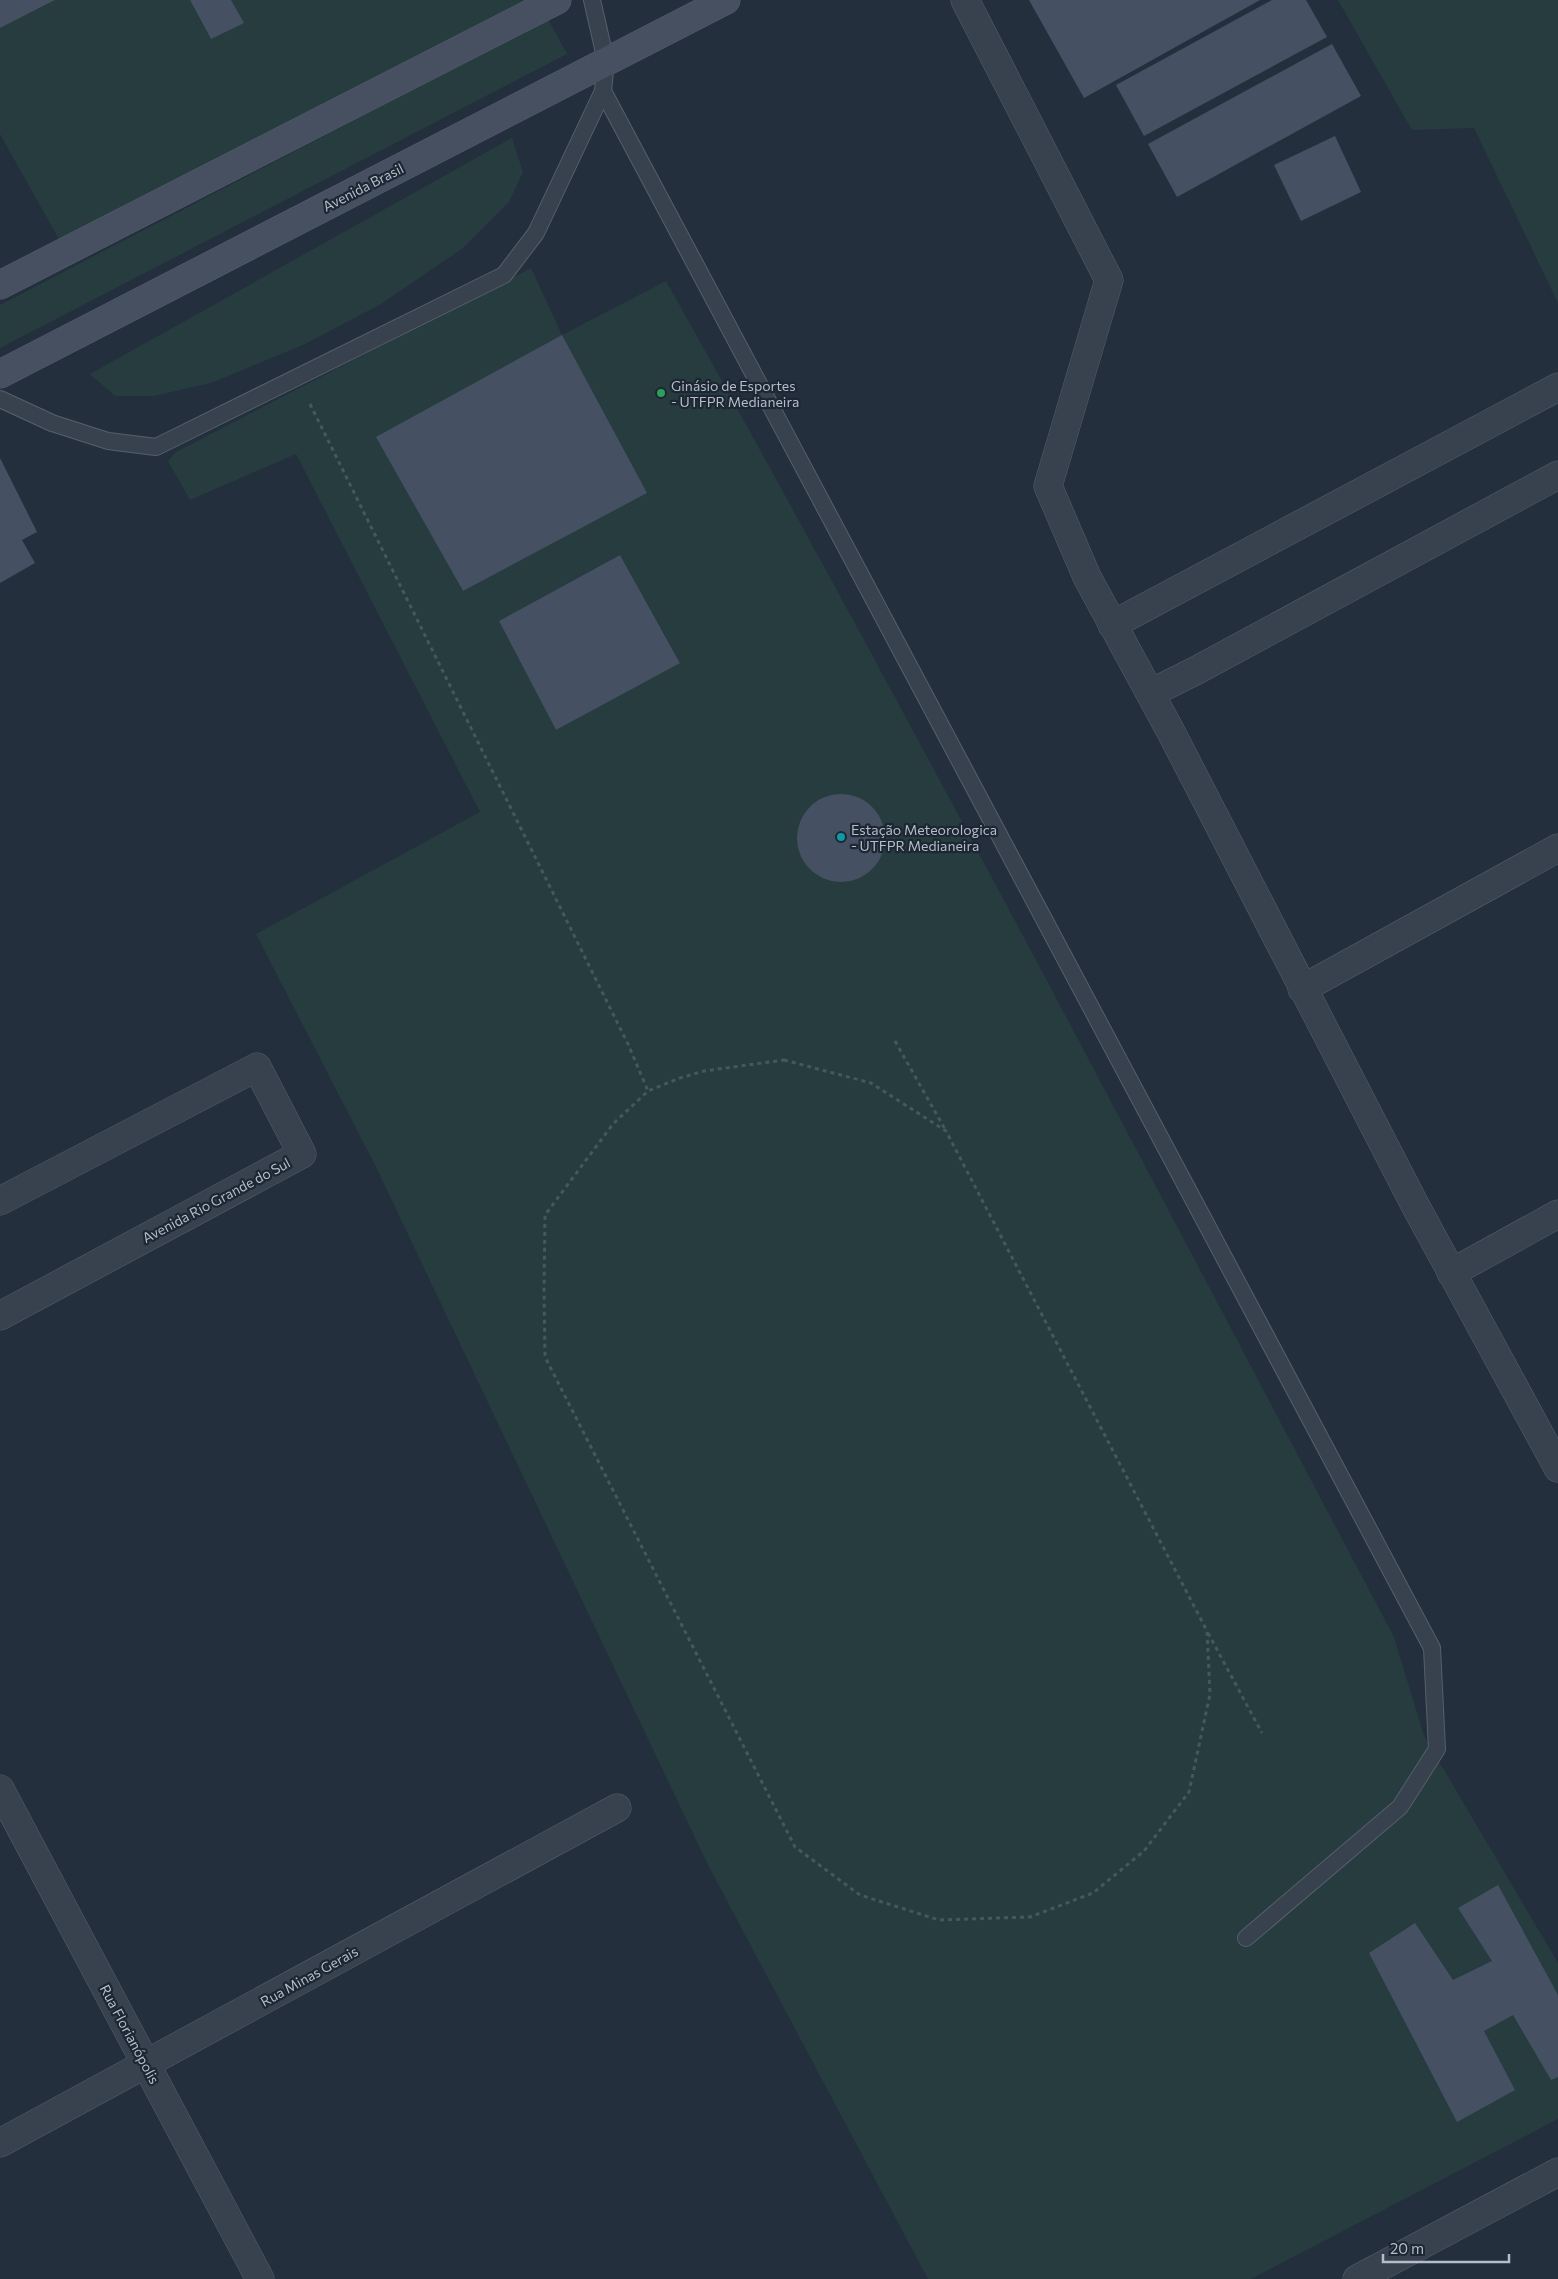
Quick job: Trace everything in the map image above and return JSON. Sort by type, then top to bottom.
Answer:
[{"type":"street","points":[[0,285],[404,80],[557,0]]},
{"type":"street","name":"Avenida Brasil","points":[[0,374],[726,0]]},
{"type":"street","points":[[965,0],[1109,280],[1048,486],[1087,577],[1150,693],[1451,1273],[1558,1468]]},
{"type":"street","points":[[1112,625],[1558,387]]},
{"type":"street","points":[[1150,693],[1197,670],[1558,475]]},
{"type":"street","points":[[1302,989],[1558,848]]},
{"type":"street","name":"Avenida Rio Grande do Sul","points":[[0,1201],[257,1067],[302,1154],[0,1316]]},
{"type":"street","points":[[1451,1273],[1558,1214]]},
{"type":"street","name":"Rua Florianópolis","points":[[0,1789],[260,2279]]},
{"type":"street","name":"Rua Minas Gerais","points":[[0,2143],[617,1808]]},
{"type":"street","points":[[1357,2279],[1558,2172]]},
{"type":"lane","points":[[0,399],[52,423],[108,441],[156,447],[504,274],[536,233],[603,91],[606,61],[592,0]]},
{"type":"lane","points":[[603,91],[1432,1648],[1437,1749],[1400,1806],[1246,1938]]},
{"type":"path","points":[[297,377],[628,1044],[648,1091]]},
{"type":"path","points":[[895,1041],[946,1131],[1262,1733]]},
{"type":"path","points":[[946,1131],[871,1083],[784,1060],[704,1071],[648,1091],[613,1124],[545,1215],[545,1357],[795,1847],[860,1895],[939,1920],[1030,1917],[1093,1893],[1144,1851],[1189,1792],[1210,1694],[1207,1630]]},
{"type":"green space","points":[[55,0],[190,0],[211,39],[243,23],[231,0],[555,0],[61,243],[0,134],[0,28]]},
{"type":"green space","points":[[1338,0],[1558,0],[1558,303],[1474,128],[1412,130]]},
{"type":"green space","points":[[548,19],[567,54],[0,348],[0,305]]},
{"type":"green space","points":[[512,138],[523,172],[509,202],[463,248],[381,304],[305,344],[211,383],[154,396],[115,396],[90,374]]},
{"type":"green space","points":[[531,268],[562,335],[666,281],[760,449],[943,787],[1394,1637],[1424,1736],[1558,1963],[1558,2119],[1251,2279],[928,2279],[708,1865],[376,1167],[256,934],[480,812],[296,454],[190,500],[168,461],[176,452]],"holes":[[[377,437],[646,493],[463,591]],[[620,555],[680,662],[556,730],[499,621]]]},
{"type":"building","points":[[0,0],[55,0],[0,28]]},
{"type":"building","points":[[190,0],[231,0],[244,23],[211,39]]},
{"type":"building","points":[[1029,0],[1260,0],[1084,98]]},
{"type":"building","points":[[1272,0],[1306,0],[1327,37],[1144,136],[1116,85]]},
{"type":"building","points":[[1332,44],[1361,96],[1177,197],[1148,144]]},
{"type":"building","points":[[1335,136],[1361,192],[1301,221],[1274,165]]},
{"type":"building","points":[[562,335],[647,493],[463,591],[376,437]]},
{"type":"building","points":[[0,458],[37,532],[22,540],[35,563],[0,583]]},
{"type":"building","points":[[620,555],[680,663],[556,730],[499,621]]},
{"type":"building","name":"Estação Meteorologica - UTFPR Medianeira","points":[[832,794],[850,794],[866,801],[878,813],[885,829],[885,847],[878,863],[866,875],[850,882],[832,882],[816,875],[804,863],[797,847],[797,829],[804,813],[816,801]]},
{"type":"building","points":[[1498,1885],[1558,1995],[1558,2077],[1551,2080],[1513,2015],[1484,2031],[1515,2090],[1457,2122],[1369,1953],[1415,1923],[1453,1980],[1492,1961],[1458,1908]]},
{"type":"place","name":"Ginásio de Esportes - UTFPR Medianeira","points":[[661,393]]},
{"type":"place","name":"Estação Meteorologica - UTFPR Medianeira","points":[[841,837]]}]
